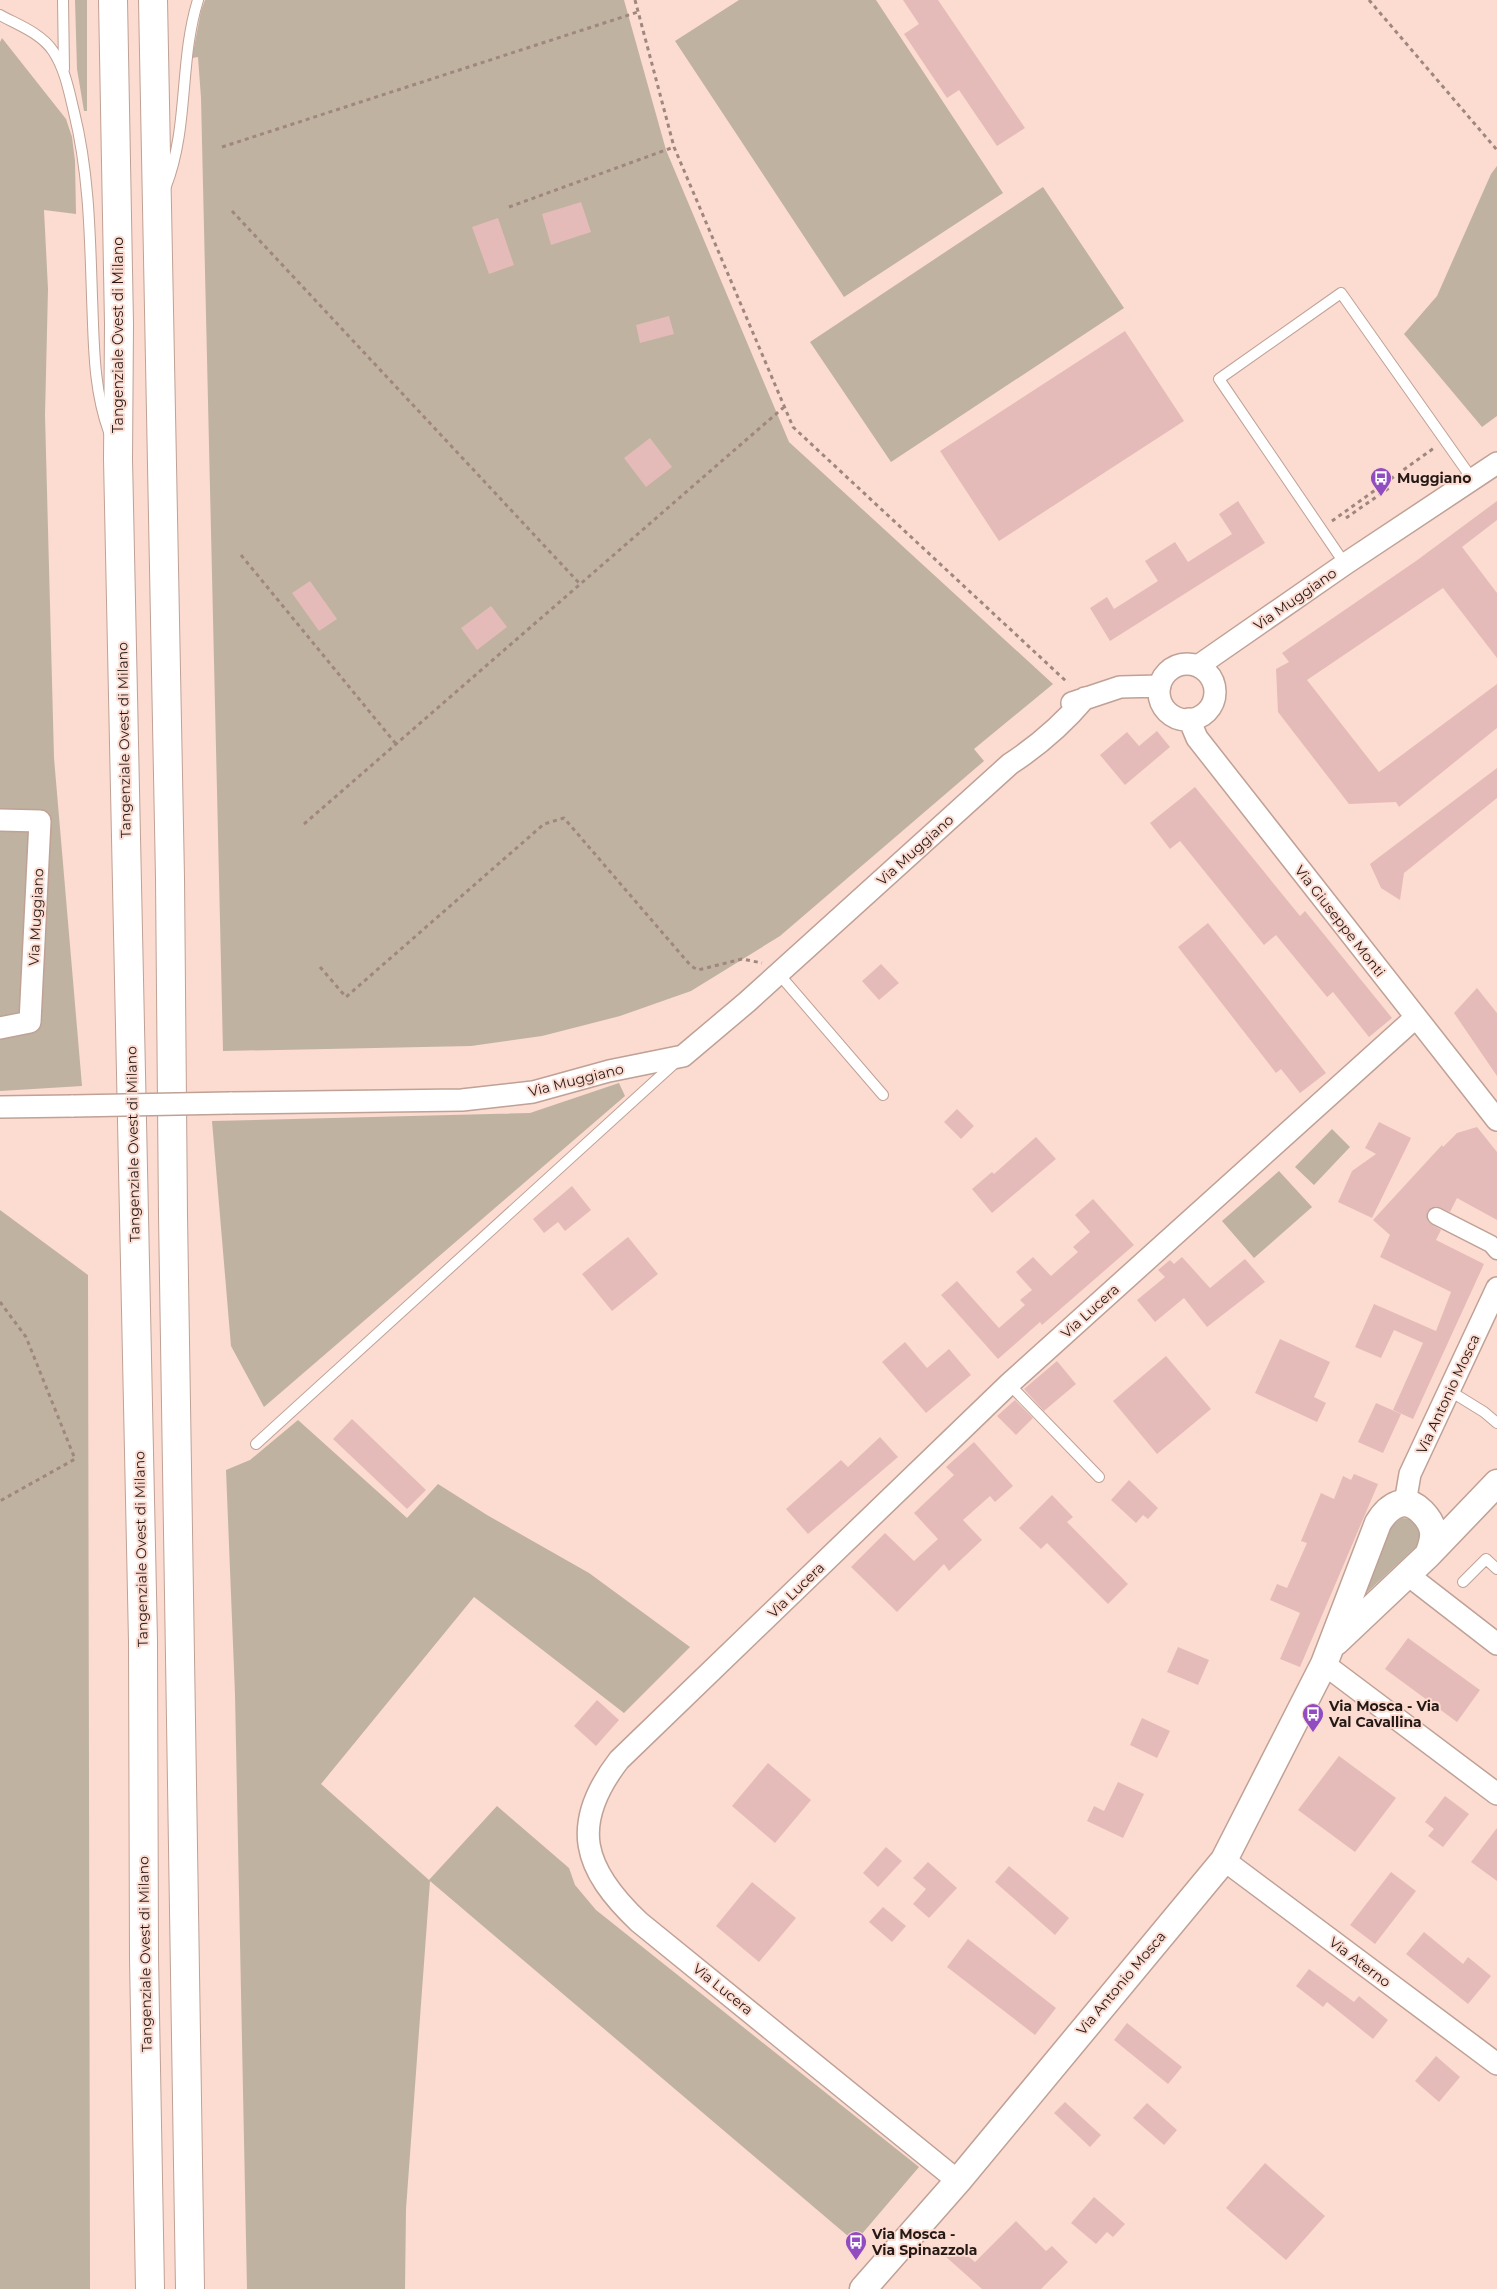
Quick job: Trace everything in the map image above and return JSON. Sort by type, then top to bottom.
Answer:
[{"type":"highway","name":"Tangenziale Ovest di Milano","points":[[113,0],[119,324],[118,459],[143,1631],[144,1958],[150,2289]]},
{"type":"highway","points":[[153,0],[170,868],[173,1225],[190,2289]]},
{"type":"street","name":"Via Muggiano","points":[[1198,666],[1345,564],[1497,463]]},
{"type":"street","points":[[1184,664],[1198,666],[1206,671],[1212,680],[1214,696],[1210,706],[1204,714],[1189,719],[1177,718],[1166,710],[1160,698],[1160,686],[1166,674],[1174,667],[1184,664]]},
{"type":"street","name":"Via Muggiano","points":[[0,1107],[462,1100],[533,1092],[609,1071],[683,1056],[778,974],[1010,764],[1025,739],[1056,710],[1120,687],[1160,686]]},
{"type":"street","name":"Via Giuseppe Monti","points":[[1189,719],[1197,738],[1497,1120]]},
{"type":"street","name":"Via Muggiano","points":[[0,820],[40,821],[30,1022],[0,1028]]},
{"type":"street","name":"Via Lucera","points":[[958,2181],[639,1922],[616,1900],[601,1880],[593,1862],[589,1841],[589,1820],[602,1783],[619,1760],[1009,1384],[1415,1018]]},
{"type":"street","points":[[1436,1216],[1491,1244],[1497,1251]]},
{"type":"street","name":"Via Antonio Mosca","points":[[1415,1509],[1410,1474],[1497,1288]]},
{"type":"street","points":[[1328,1655],[1378,1523],[1386,1510],[1458,1506],[1497,1482]]},
{"type":"street","points":[[1328,1655],[1428,1555],[1497,1482]]},
{"type":"street","points":[[1415,1509],[1433,1532],[1433,1542],[1428,1555]]},
{"type":"street","points":[[1408,1575],[1497,1644]]},
{"type":"street","points":[[1328,1655],[1497,1794]]},
{"type":"street","name":"Via Antonio Mosca","points":[[863,2289],[958,2181],[1224,1860],[1328,1655]]},
{"type":"street","name":"Via Aterno","points":[[1224,1860],[1497,2064]]},
{"type":"lane","points":[[63,0],[64,73]]},
{"type":"lane","points":[[156,210],[173,168],[180,125],[188,42],[198,0]]},
{"type":"lane","points":[[0,15],[44,40],[53,51],[64,73],[79,133],[88,195],[94,368],[99,400],[118,459]]},
{"type":"lane","points":[[1345,564],[1219,379],[1341,293],[1473,480]]},
{"type":"lane","points":[[778,974],[883,1095]]},
{"type":"lane","points":[[256,1444],[683,1056]]},
{"type":"lane","points":[[1009,1384],[1099,1477]]},
{"type":"lane","points":[[1450,1392],[1484,1412],[1497,1423]]},
{"type":"lane","points":[[1463,1582],[1486,1559],[1497,1569]]},
{"type":"path","points":[[635,0],[674,147],[793,427],[1085,698]]},
{"type":"path","points":[[1368,0],[1497,150]]},
{"type":"path","points":[[222,147],[638,12]]},
{"type":"path","points":[[509,207],[674,147]]},
{"type":"path","points":[[232,211],[580,584]]},
{"type":"path","points":[[304,824],[784,407]]},
{"type":"path","points":[[1322,528],[1434,448],[1450,446]]},
{"type":"path","points":[[1346,518],[1389,488]]},
{"type":"path","points":[[241,555],[396,744]]},
{"type":"path","points":[[320,967],[346,997],[544,824],[564,818],[690,966],[698,970],[742,958],[772,966],[778,974]]},
{"type":"path","points":[[0,1302],[26,1337],[75,1459],[0,1501]]},
{"type":"shaded area","points":[[75,0],[87,0],[87,111],[84,111],[77,69]]},
{"type":"shaded area","points":[[205,0],[624,0],[666,150],[789,442],[1053,684],[974,749],[984,761],[780,936],[691,991],[620,1016],[542,1036],[471,1046],[223,1051],[201,98],[198,57],[192,58]]},
{"type":"shaded area","points":[[739,0],[876,0],[1003,193],[844,297],[675,41]]},
{"type":"shaded area","points":[[2,38],[66,119],[72,137],[75,161],[76,214],[44,210],[48,289],[45,415],[54,758],[82,1086],[0,1091],[0,42]]},
{"type":"shaded area","points":[[1497,166],[1497,416],[1482,427],[1404,334],[1437,296],[1491,174]]},
{"type":"shaded area","points":[[1043,187],[1124,308],[891,462],[810,342]]},
{"type":"shaded area","points":[[619,1083],[625,1096],[264,1407],[231,1346],[212,1121],[530,1113]]},
{"type":"shaded area","points":[[1332,1129],[1350,1147],[1314,1185],[1295,1167]]},
{"type":"shaded area","points":[[1279,1171],[1312,1207],[1254,1258],[1222,1221]]},
{"type":"shaded area","points":[[0,1210],[88,1275],[90,2289],[0,2289]]},
{"type":"shaded area","points":[[298,1420],[407,1518],[438,1484],[487,1515],[589,1573],[690,1647],[624,1713],[474,1597],[321,1784],[429,1880],[497,1806],[569,1868],[575,1885],[596,1910],[919,2167],[855,2242],[430,1881],[406,2209],[405,2289],[247,2289],[235,1694],[226,1470],[250,1460]]},
{"type":"shaded area","points":[[1401,1518],[1413,1519],[1423,1531],[1419,1544],[1364,1595],[1361,1592],[1392,1526]]},
{"type":"building","points":[[903,0],[938,0],[1025,128],[997,146],[959,90],[947,98],[904,34],[919,24]]},
{"type":"building","points":[[581,202],[591,232],[551,245],[542,214]]},
{"type":"building","points":[[498,218],[514,265],[489,274],[472,227]]},
{"type":"building","points":[[669,316],[674,334],[640,343],[636,325]]},
{"type":"building","points":[[1125,331],[1184,421],[999,541],[940,451]]},
{"type":"building","points":[[650,438],[672,467],[646,487],[624,458]]},
{"type":"building","points":[[1238,501],[1265,543],[1110,641],[1090,608],[1107,597],[1114,609],[1158,581],[1145,561],[1175,542],[1188,562],[1232,534],[1219,514]]},
{"type":"building","points":[[1497,501],[1497,520],[1462,547],[1497,593],[1497,658],[1443,588],[1307,680],[1379,772],[1497,684],[1497,728],[1399,807],[1396,802],[1349,804],[1278,712],[1276,669],[1289,662],[1282,653],[1416,561]]},
{"type":"building","points":[[310,581],[337,619],[319,631],[292,593]]},
{"type":"building","points":[[491,606],[507,627],[477,650],[461,628]]},
{"type":"building","points":[[1157,731],[1170,747],[1125,785],[1100,755],[1127,732],[1139,746]]},
{"type":"building","points":[[1497,768],[1497,798],[1404,873],[1400,900],[1381,888],[1370,864]]},
{"type":"building","points":[[1195,787],[1300,916],[1305,911],[1392,1018],[1369,1037],[1333,992],[1327,997],[1276,935],[1264,945],[1180,841],[1170,849],[1150,823]]},
{"type":"building","points":[[1208,923],[1326,1073],[1300,1093],[1281,1069],[1276,1073],[1178,947]]},
{"type":"building","points":[[881,964],[899,983],[879,1000],[862,981]]},
{"type":"building","points":[[1477,988],[1497,1013],[1497,1076],[1454,1013]]},
{"type":"building","points":[[957,1109],[974,1126],[961,1139],[944,1122]]},
{"type":"building","points":[[1379,1122],[1411,1138],[1372,1218],[1338,1202],[1352,1171],[1376,1154],[1365,1148]]},
{"type":"building","points":[[1477,1127],[1497,1152],[1497,1220],[1457,1198],[1450,1212],[1436,1206],[1427,1212],[1428,1222],[1441,1230],[1436,1240],[1484,1264],[1413,1419],[1393,1410],[1423,1343],[1394,1330],[1381,1358],[1355,1347],[1374,1304],[1436,1331],[1451,1292],[1380,1257],[1390,1235],[1373,1220],[1442,1145],[1443,1147],[1457,1133]]},
{"type":"building","points":[[1036,1137],[1056,1159],[992,1213],[972,1189],[992,1172],[994,1174]]},
{"type":"building","points":[[572,1186],[591,1210],[565,1231],[558,1222],[544,1233],[533,1219]]},
{"type":"building","points":[[1093,1199],[1134,1245],[1042,1325],[1040,1322],[998,1359],[941,1295],[957,1281],[999,1328],[1025,1305],[1020,1300],[1032,1290],[1016,1272],[1033,1257],[1051,1276],[1078,1252],[1073,1247],[1090,1232],[1075,1215]]},
{"type":"building","points":[[628,1237],[658,1274],[612,1311],[582,1274]]},
{"type":"building","points":[[1182,1257],[1210,1288],[1245,1259],[1265,1282],[1207,1327],[1184,1298],[1155,1322],[1137,1300],[1165,1277],[1158,1270],[1170,1260],[1174,1264]]},
{"type":"building","points":[[1280,1339],[1330,1362],[1314,1397],[1326,1403],[1317,1422],[1255,1393]]},
{"type":"building","points":[[905,1342],[927,1368],[949,1349],[971,1375],[926,1413],[882,1362]]},
{"type":"building","points":[[1166,1356],[1211,1409],[1157,1454],[1113,1401]]},
{"type":"building","points":[[1057,1361],[1076,1384],[1044,1411],[1024,1389]]},
{"type":"building","points":[[1015,1400],[1033,1418],[1016,1435],[997,1416]]},
{"type":"building","points":[[1376,1403],[1401,1414],[1383,1453],[1358,1442]]},
{"type":"building","points":[[352,1419],[426,1490],[407,1509],[333,1439]]},
{"type":"building","points":[[880,1437],[898,1457],[808,1534],[786,1509],[841,1460],[848,1467]]},
{"type":"building","points":[[974,1442],[1013,1486],[995,1502],[990,1496],[963,1520],[982,1540],[949,1571],[944,1564],[897,1612],[851,1567],[885,1533],[914,1561],[938,1539],[914,1513],[954,1475],[946,1467]]},
{"type":"building","points":[[1354,1474],[1378,1484],[1300,1667],[1280,1659],[1300,1613],[1270,1600],[1277,1584],[1287,1588],[1307,1543],[1301,1541],[1321,1493],[1334,1499],[1343,1476],[1351,1480]]},
{"type":"building","points":[[1129,1480],[1158,1508],[1148,1519],[1143,1515],[1136,1523],[1111,1500]]},
{"type":"building","points":[[1052,1495],[1073,1517],[1067,1522],[1128,1584],[1108,1604],[1047,1543],[1041,1549],[1019,1528]]},
{"type":"building","points":[[1408,1638],[1480,1690],[1457,1722],[1385,1669]]},
{"type":"building","points":[[1178,1647],[1209,1660],[1198,1685],[1167,1672]]},
{"type":"building","points":[[597,1700],[619,1720],[596,1746],[574,1726]]},
{"type":"building","points":[[1142,1718],[1170,1731],[1157,1758],[1130,1745]]},
{"type":"building","points":[[1339,1756],[1396,1798],[1355,1852],[1298,1810]]},
{"type":"building","points":[[768,1763],[811,1800],[775,1843],[732,1806]]},
{"type":"building","points":[[1118,1782],[1144,1794],[1123,1838],[1087,1821],[1094,1806],[1104,1811]]},
{"type":"building","points":[[1445,1796],[1469,1814],[1443,1847],[1428,1836],[1434,1829],[1425,1822]]},
{"type":"building","points":[[1497,1828],[1497,1881],[1471,1862]]},
{"type":"building","points":[[886,1847],[902,1861],[878,1887],[863,1873]]},
{"type":"building","points":[[928,1862],[957,1888],[929,1918],[913,1904],[926,1889],[913,1878]]},
{"type":"building","points":[[1009,1866],[1069,1918],[1055,1935],[995,1882]]},
{"type":"building","points":[[1391,1872],[1416,1891],[1375,1944],[1350,1925]]},
{"type":"building","points":[[752,1882],[796,1918],[759,1962],[716,1926]]},
{"type":"building","points":[[883,1907],[906,1926],[892,1942],[869,1922]]},
{"type":"building","points":[[1424,1932],[1463,1964],[1468,1957],[1491,1976],[1468,2004],[1406,1954]]},
{"type":"building","points":[[968,1939],[1056,2008],[1035,2035],[947,1967]]},
{"type":"building","points":[[1309,1969],[1354,2002],[1359,1996],[1388,2020],[1373,2039],[1327,2002],[1323,2007],[1296,1986]]},
{"type":"building","points":[[1127,2023],[1182,2067],[1168,2084],[1114,2040]]},
{"type":"building","points":[[1436,2056],[1460,2077],[1439,2102],[1415,2081]]},
{"type":"building","points":[[1065,2102],[1101,2135],[1090,2147],[1054,2113]]},
{"type":"building","points":[[1147,2103],[1177,2130],[1164,2145],[1133,2118]]},
{"type":"building","points":[[1265,2163],[1325,2216],[1286,2260],[1226,2208]]},
{"type":"building","points":[[1094,2197],[1125,2224],[1113,2237],[1107,2232],[1096,2244],[1071,2223]]},
{"type":"building","points":[[1016,2221],[1046,2251],[1052,2246],[1068,2262],[1041,2289],[982,2289],[945,2256],[955,2245],[975,2262]]},
{"type":"place","name":"Muggiano","points":[[1381,497]]},
{"type":"place","name":"Via Mosca - Via Val Cavallina","points":[[1313,1733]]},
{"type":"place","name":"Via Mosca - Via Spinazzola","points":[[856,2261]]}]
